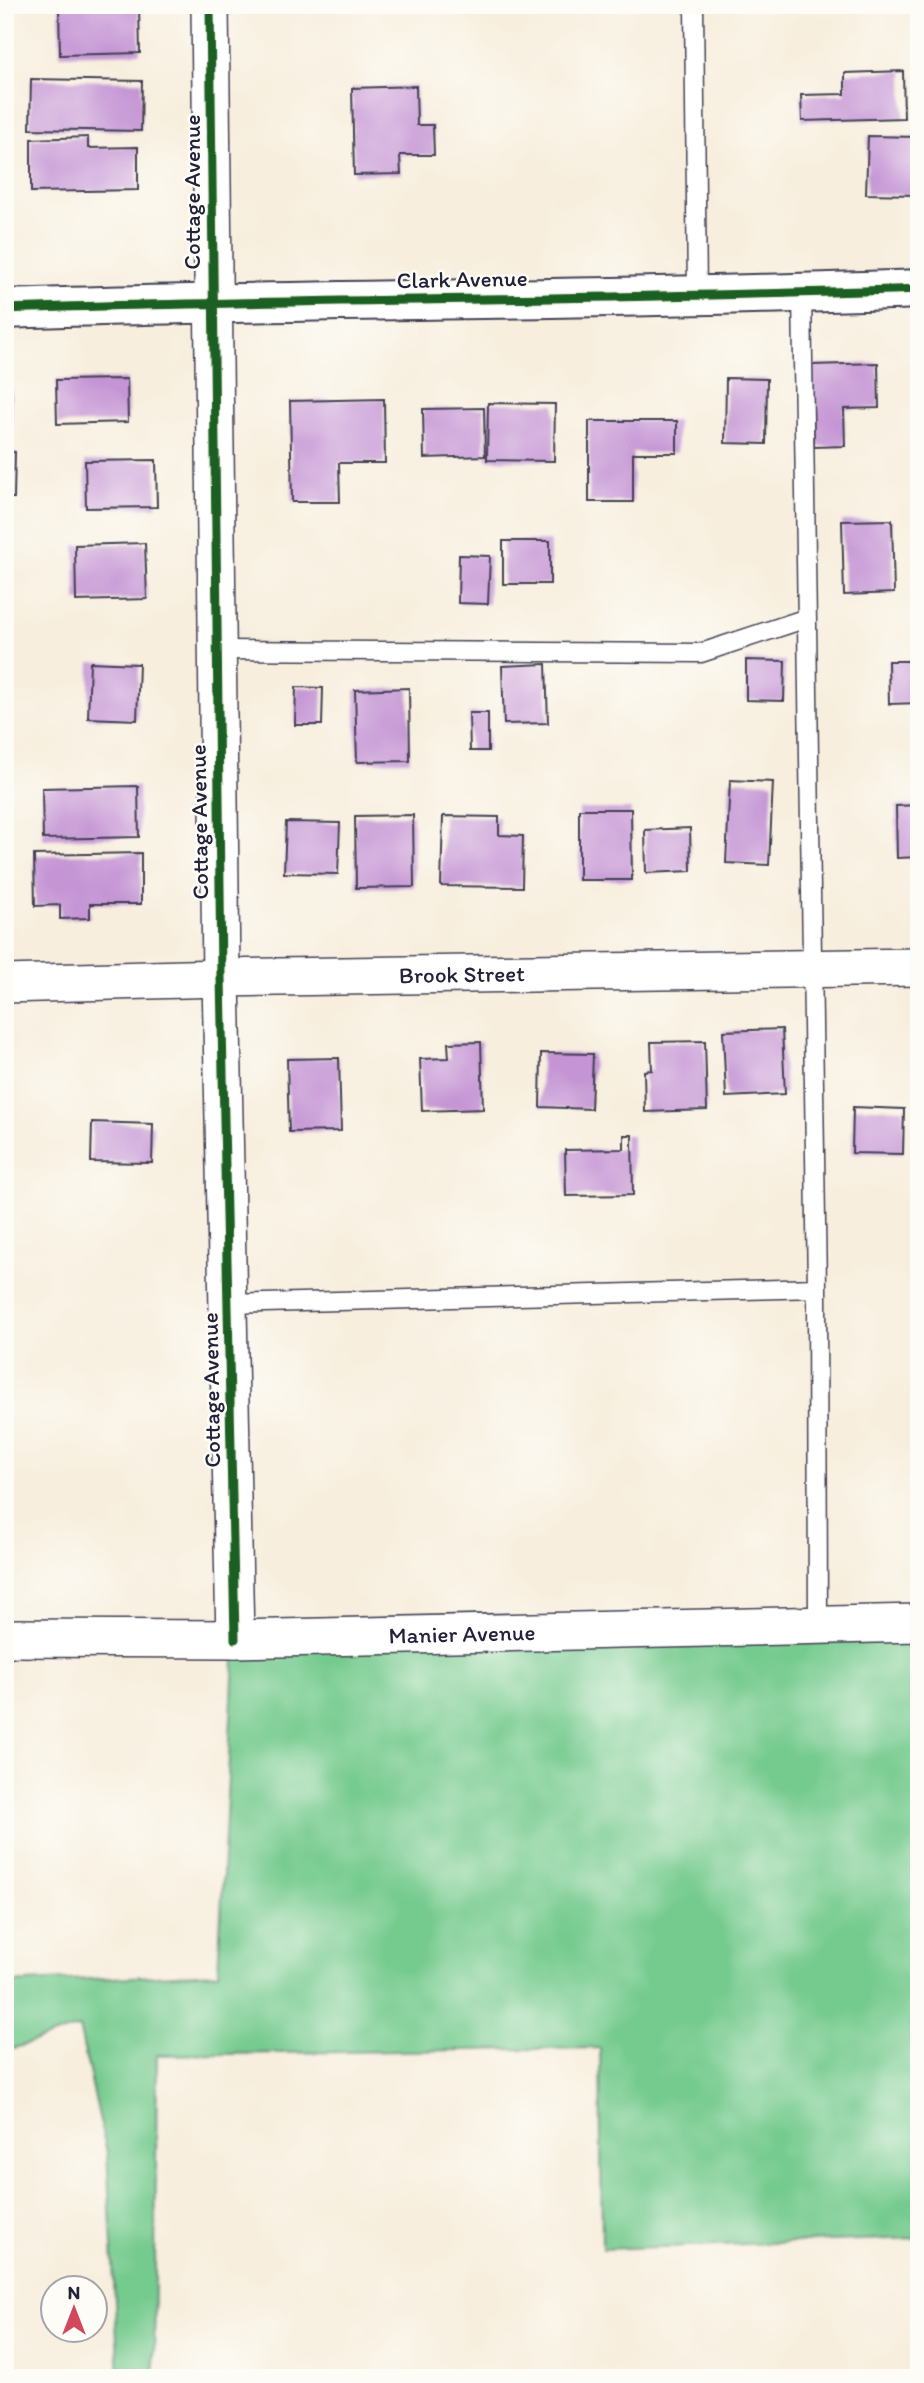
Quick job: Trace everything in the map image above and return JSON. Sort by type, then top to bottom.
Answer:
[{"type":"street","name":"Cottage Avenue","points":[[210,5],[221,978],[235,1639]]},
{"type":"street","name":"Clark Avenue","points":[[5,309],[212,302],[919,289]]},
{"type":"street","name":"Brook Street","points":[[5,984],[919,967]]},
{"type":"street","name":"Manier Avenue","points":[[5,1638],[235,1639],[919,1623]]},
{"type":"lane","points":[[694,5],[697,295]]},
{"type":"lane","points":[[802,293],[817,1288],[818,1625]]},
{"type":"lane","points":[[216,650],[701,653],[807,618]]},
{"type":"lane","points":[[228,1304],[817,1288]]},
{"type":"green space","points":[[919,1623],[919,2238],[602,2249],[600,2048],[157,2055],[154,2378],[119,2378],[107,2152],[79,2027],[5,2051],[5,1983],[218,1973],[235,1639]]},
{"type":"building","points":[[59,5],[139,5],[140,53],[60,55]]},
{"type":"building","points":[[903,71],[904,118],[802,121],[801,95],[845,94],[845,73]]},
{"type":"building","points":[[31,79],[142,81],[141,131],[30,129]]},
{"type":"building","points":[[416,86],[417,125],[433,125],[434,155],[400,155],[401,174],[354,175],[352,88]]},
{"type":"building","points":[[868,136],[918,137],[917,195],[866,194]]},
{"type":"building","points":[[88,137],[88,148],[138,147],[138,190],[31,192],[31,139]]},
{"type":"building","points":[[878,363],[879,408],[844,409],[845,446],[814,447],[812,365]]},
{"type":"building","points":[[726,378],[767,379],[766,444],[725,443]]},
{"type":"building","points":[[127,379],[128,422],[57,424],[56,380]]},
{"type":"building","points":[[5,382],[11,382],[12,430],[5,430]]},
{"type":"building","points":[[384,399],[385,463],[339,463],[340,502],[292,502],[290,401]]},
{"type":"building","points":[[488,403],[555,404],[554,461],[487,460]]},
{"type":"building","points":[[484,408],[485,456],[424,458],[423,409]]},
{"type":"building","points":[[589,421],[677,421],[677,453],[633,453],[633,502],[589,502]]},
{"type":"building","points":[[5,451],[15,452],[14,498],[5,498]]},
{"type":"building","points":[[156,460],[157,507],[86,508],[85,461]]},
{"type":"building","points":[[892,520],[894,593],[844,595],[842,521]]},
{"type":"building","points":[[503,541],[550,541],[550,584],[503,584]]},
{"type":"building","points":[[145,543],[147,599],[76,601],[75,545]]},
{"type":"building","points":[[459,555],[490,556],[488,604],[458,603]]},
{"type":"building","points":[[746,660],[785,661],[784,701],[746,700]]},
{"type":"building","points":[[888,661],[919,661],[919,703],[889,704]]},
{"type":"building","points":[[90,662],[139,664],[137,720],[88,718]]},
{"type":"building","points":[[546,664],[548,723],[504,724],[502,666]]},
{"type":"building","points":[[296,687],[323,688],[322,725],[295,725]]},
{"type":"building","points":[[409,688],[410,761],[357,762],[355,690]]},
{"type":"building","points":[[469,713],[488,713],[488,751],[470,751]]},
{"type":"building","points":[[730,780],[773,782],[769,865],[726,863]]},
{"type":"building","points":[[138,786],[139,837],[43,839],[42,788]]},
{"type":"building","points":[[919,805],[919,857],[897,858],[896,806]]},
{"type":"building","points":[[579,809],[631,809],[632,880],[579,880]]},
{"type":"building","points":[[413,815],[414,887],[356,888],[355,816]]},
{"type":"building","points":[[443,816],[499,817],[499,835],[523,836],[522,887],[441,886]]},
{"type":"building","points":[[286,822],[340,823],[338,874],[284,873]]},
{"type":"building","points":[[690,828],[691,871],[646,873],[645,830]]},
{"type":"building","points":[[141,853],[141,904],[90,904],[90,918],[60,919],[60,905],[35,906],[34,855]]},
{"type":"building","points":[[782,1029],[785,1094],[726,1097],[723,1031]]},
{"type":"building","points":[[705,1041],[707,1110],[645,1112],[644,1071],[652,1070],[651,1042]]},
{"type":"building","points":[[481,1042],[483,1109],[422,1111],[420,1059],[449,1058],[448,1043]]},
{"type":"building","points":[[541,1053],[593,1054],[591,1109],[540,1107]]},
{"type":"building","points":[[339,1058],[341,1131],[289,1132],[287,1059]]},
{"type":"building","points":[[853,1107],[904,1109],[903,1154],[852,1153]]},
{"type":"building","points":[[92,1122],[153,1124],[152,1163],[91,1162]]},
{"type":"building","points":[[624,1135],[632,1135],[633,1195],[566,1196],[565,1150],[624,1149]]},
{"type":"cycle path","points":[[210,5],[221,978],[235,1639]]},
{"type":"cycle path","points":[[5,309],[919,289]]}]
